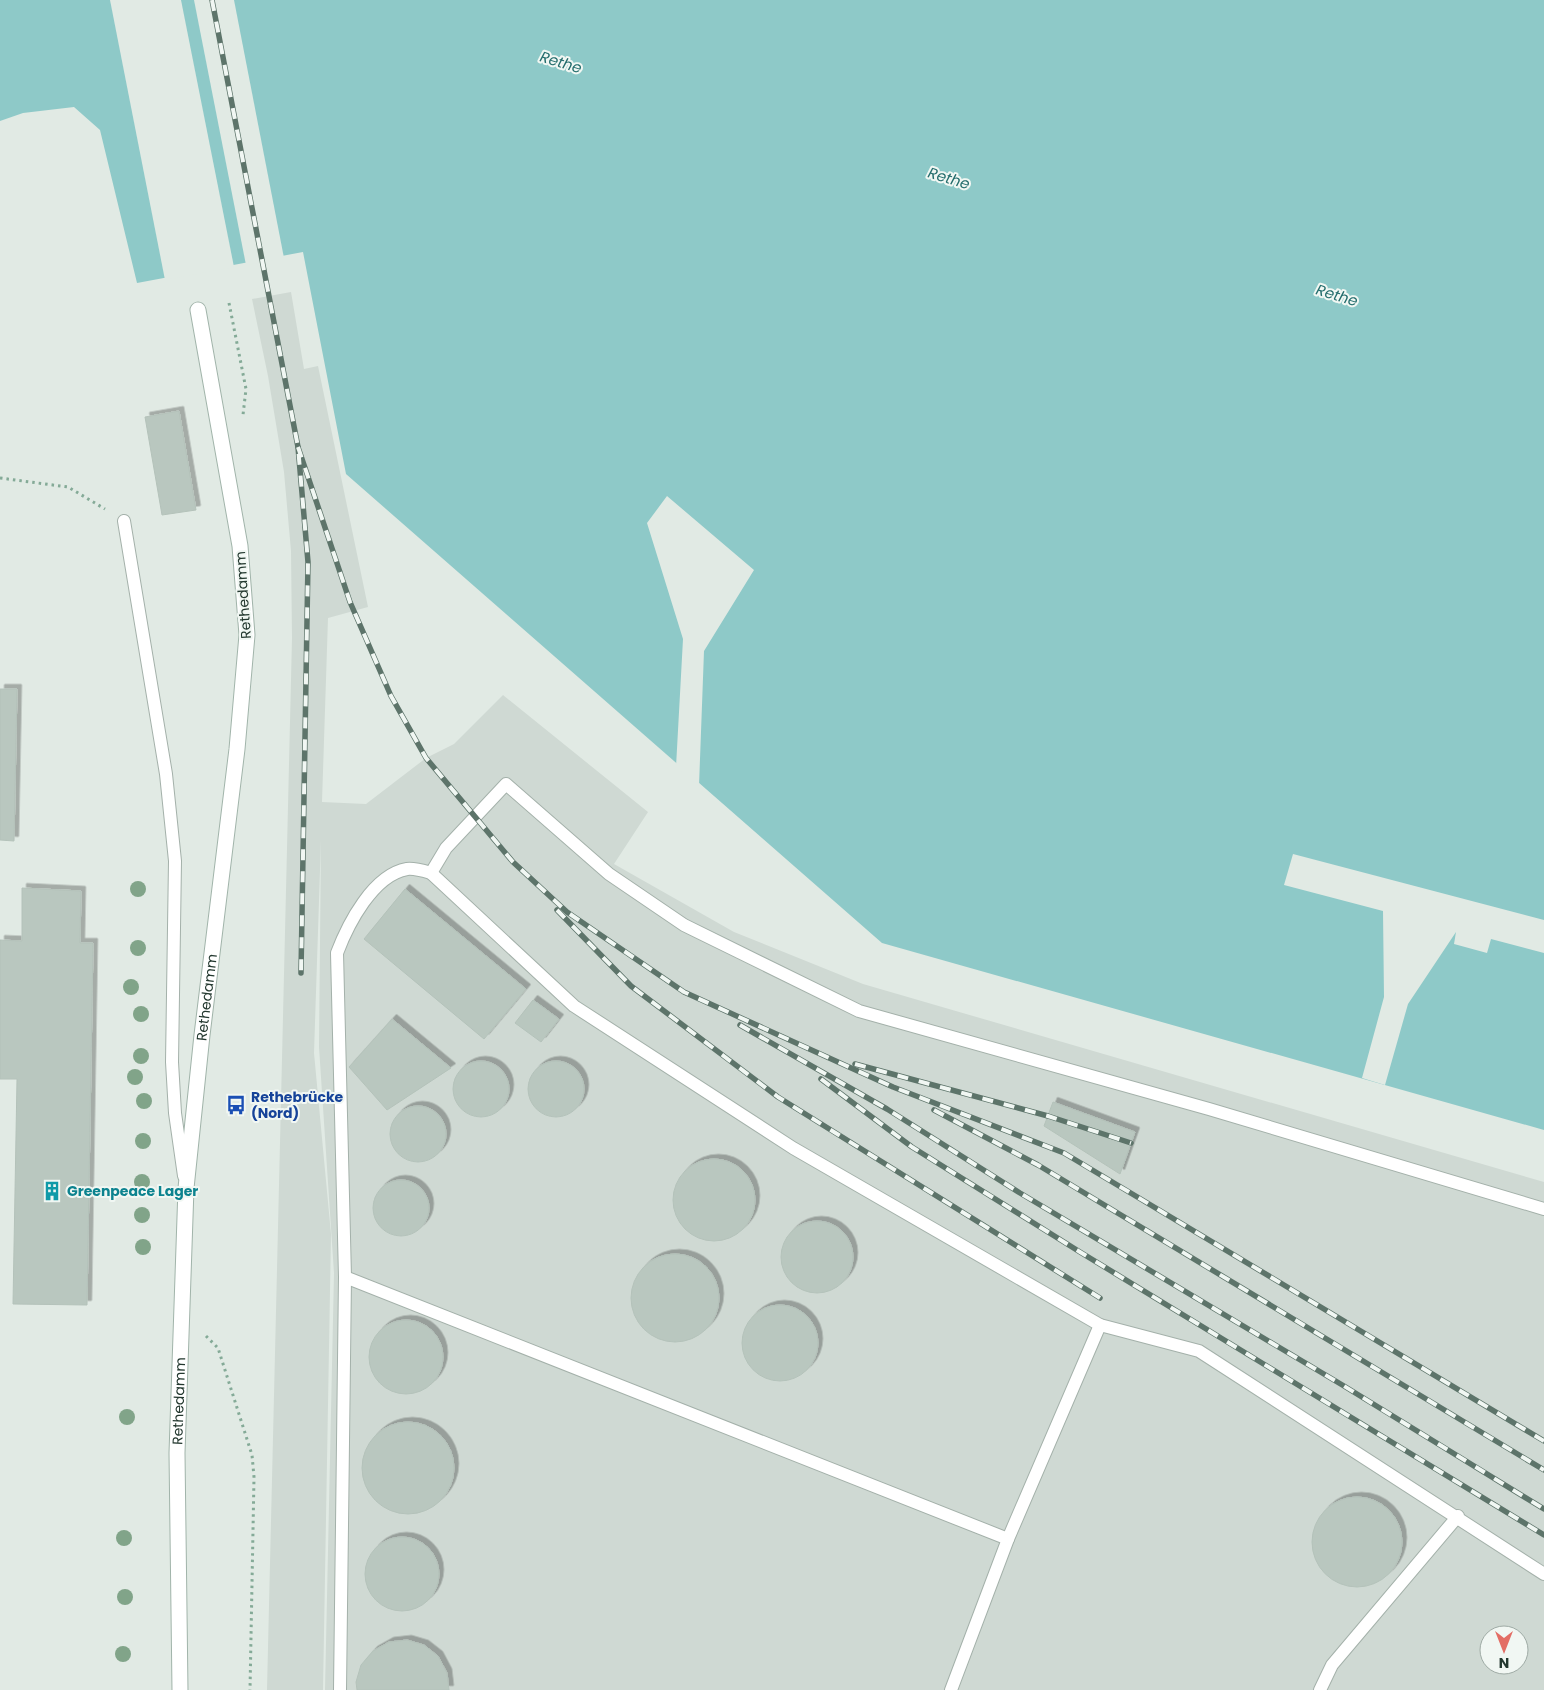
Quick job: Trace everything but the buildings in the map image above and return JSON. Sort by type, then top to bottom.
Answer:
[{"type":"main road","name":"Rethedamm","points":[[180,1690],[177,1453],[186,1188],[202,1036],[237,750],[247,635],[240,546],[198,310]]},
{"type":"lane","points":[[124,521],[162,746],[174,851],[172,1062],[175,1113],[186,1188]]},
{"type":"lane","points":[[431,872],[446,848],[506,784],[608,874],[684,925],[859,1011],[1209,1108],[1544,1209]]},
{"type":"lane","points":[[340,1690],[345,1276],[336,954],[346,929],[379,882],[408,869],[431,872],[574,1006],[793,1148],[1100,1325],[1199,1351],[1458,1516],[1544,1574]]},
{"type":"lane","points":[[345,1276],[1008,1539]]},
{"type":"lane","points":[[951,1690],[1008,1539],[1100,1325]]},
{"type":"lane","points":[[1320,1690],[1332,1665],[1458,1516]]},
{"type":"path","points":[[229,303],[246,389]]},
{"type":"path","points":[[0,478],[68,486],[124,521]]},
{"type":"path","points":[[181,1320],[200,1331],[218,1348],[252,1455],[254,1477],[250,1690]]},
{"type":"shaded area","points":[[291,292],[304,369],[318,366],[368,607],[328,618],[322,802],[366,804],[426,758],[454,744],[503,695],[648,812],[614,864],[734,932],[863,984],[1544,1182],[1544,1690],[325,1690],[334,1273],[319,1047],[321,840],[314,1053],[331,1234],[323,1690],[267,1690],[292,638],[291,551],[284,472],[268,376],[252,299]]},
{"type":"water","name":"Rethe","points":[[0,0],[1544,0],[1544,1130],[882,943],[346,474],[303,252],[137,283],[100,130],[74,107],[23,113],[0,121]]},
{"type":"pier","points":[[110,0],[181,0],[234,267],[165,280]]},
{"type":"pier","points":[[194,0],[234,0],[284,258],[246,265]]},
{"type":"pier","points":[[667,496],[754,570],[704,651],[699,786],[676,767],[683,639],[647,523]]},
{"type":"pier","points":[[1293,854],[1544,920],[1544,953],[1491,939],[1487,953],[1454,944],[1456,932],[1408,1004],[1385,1085],[1362,1078],[1384,997],[1383,911],[1284,885]]},
{"type":"railway","points":[[212,0],[298,447],[308,562],[301,973]]},
{"type":"railway","points":[[298,447],[350,602],[391,696],[426,758],[513,862],[567,912],[684,992],[893,1087],[1064,1153],[1544,1441]]},
{"type":"railway","points":[[557,910],[631,986],[778,1097],[1100,1298]]},
{"type":"railway","points":[[740,1025],[887,1109],[1020,1193],[1344,1386],[1544,1509]]},
{"type":"railway","points":[[855,1064],[1048,1116],[1131,1143]]},
{"type":"railway","points":[[821,1079],[912,1147],[1080,1252],[1544,1535]]},
{"type":"railway","points":[[934,1110],[1038,1165],[1544,1470]]},
{"type":"place","name":"Rethebrücke (Nord)","points":[[236,1105]]},
{"type":"place","name":"Greenpeace Lager","points":[[52,1191]]}]
